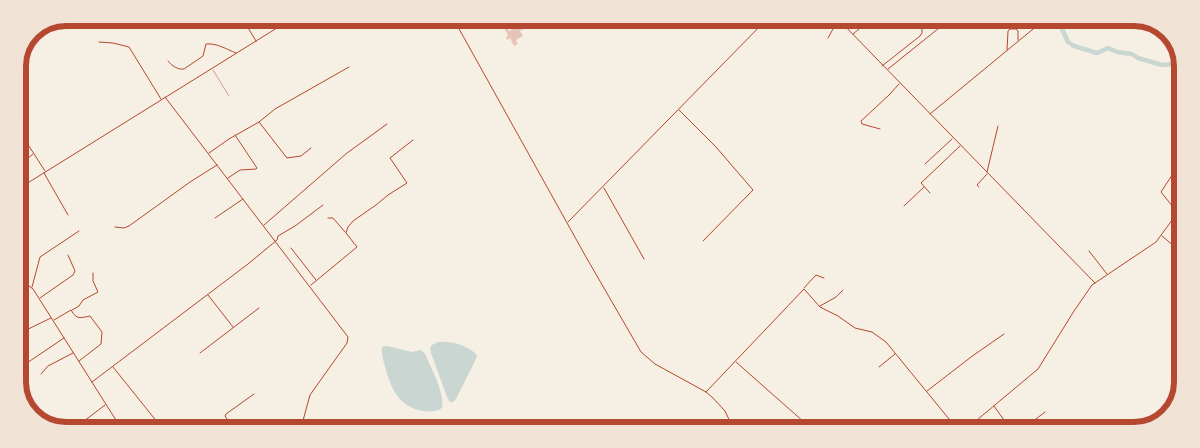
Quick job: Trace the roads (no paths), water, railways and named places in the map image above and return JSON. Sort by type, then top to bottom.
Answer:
[{"type":"street","points":[[247,26],[256,42]]},
{"type":"street","points":[[26,184],[281,26]]},
{"type":"street","points":[[458,26],[641,352],[656,364],[706,392],[722,407],[730,422]]},
{"type":"street","points":[[568,222],[761,26]]},
{"type":"street","points":[[828,38],[835,26]]},
{"type":"street","points":[[844,26],[1095,283]]},
{"type":"street","points":[[852,35],[863,26]]},
{"type":"street","points":[[882,66],[920,36],[922,26]]},
{"type":"street","points":[[886,70],[941,26]]},
{"type":"street","points":[[930,115],[1037,26]]},
{"type":"street","points":[[1007,50],[1008,31],[1012,28],[1018,31],[1018,41]]},
{"type":"street","points":[[99,42],[129,47],[161,99]]},
{"type":"street","points":[[168,61],[174,67],[184,69],[203,56],[206,45],[209,43],[219,45],[237,54]]},
{"type":"street","points":[[209,153],[235,135],[259,122],[275,109],[349,67]]},
{"type":"street","points":[[880,129],[862,124],[861,121],[899,84]]},
{"type":"street","points":[[165,97],[349,338],[310,395],[303,422]]},
{"type":"street","points":[[679,110],[716,147],[754,190],[703,241]]},
{"type":"street","points":[[259,122],[287,158],[301,156],[311,148]]},
{"type":"street","points":[[264,226],[329,168],[366,138],[387,124]]},
{"type":"street","points":[[979,187],[978,182],[987,173],[998,126]]},
{"type":"street","points":[[228,178],[240,170],[257,168],[235,135]]},
{"type":"street","points":[[925,164],[953,139]]},
{"type":"street","points":[[346,233],[353,221],[406,184],[407,181],[390,158],[413,140]]},
{"type":"street","points":[[26,141],[68,215]]},
{"type":"street","points":[[930,193],[921,183],[961,146]]},
{"type":"street","points":[[26,158],[34,153]]},
{"type":"street","points":[[115,227],[124,228],[129,226],[218,164]]},
{"type":"street","points":[[1174,172],[1161,192],[1174,208]]},
{"type":"street","points":[[904,206],[924,187]]},
{"type":"street","points":[[603,188],[644,259]]},
{"type":"street","points":[[215,218],[244,199]]},
{"type":"street","points":[[92,382],[248,264],[275,241],[278,236],[323,205]]},
{"type":"street","points":[[310,286],[357,247],[332,218],[328,218]]},
{"type":"street","points":[[974,422],[1038,368],[1074,311],[1095,283],[1156,242],[1174,218]]},
{"type":"street","points":[[32,288],[40,257],[79,231]]},
{"type":"street","points":[[1161,236],[1174,246]]},
{"type":"street","points":[[291,248],[316,280]]},
{"type":"street","points":[[1089,251],[1107,275]]},
{"type":"street","points":[[39,298],[73,275],[75,271],[68,255]]},
{"type":"street","points":[[53,320],[79,306],[83,300],[97,293],[98,290],[93,273]]},
{"type":"street","points":[[706,392],[816,275],[824,278]]},
{"type":"street","points":[[26,286],[32,288],[39,298],[117,422]]},
{"type":"street","points":[[804,289],[820,307],[838,316],[855,328],[877,334],[896,353],[951,422]]},
{"type":"street","points":[[820,307],[843,290]]},
{"type":"street","points":[[208,294],[234,328]]},
{"type":"street","points":[[200,353],[259,308]]},
{"type":"street","points":[[71,310],[76,318],[91,317],[103,336],[100,344],[79,361]]},
{"type":"street","points":[[26,330],[51,317]]},
{"type":"street","points":[[927,392],[1004,334]]},
{"type":"street","points":[[26,363],[64,338]]},
{"type":"street","points":[[41,374],[48,366],[74,353]]},
{"type":"street","points":[[879,367],[896,353]]},
{"type":"street","points":[[735,361],[804,422]]},
{"type":"street","points":[[113,366],[157,422]]},
{"type":"street","points":[[229,422],[225,416],[226,414],[254,394]]},
{"type":"street","points":[[83,422],[106,404]]},
{"type":"street","points":[[993,405],[1005,422]]},
{"type":"street","points":[[1032,422],[1045,412]]},
{"type":"lane","points":[[212,68],[229,96]]},
{"type":"waterway","points":[[1061,26],[1068,42],[1074,46],[1097,53],[1108,48],[1162,65],[1174,63]]}]
